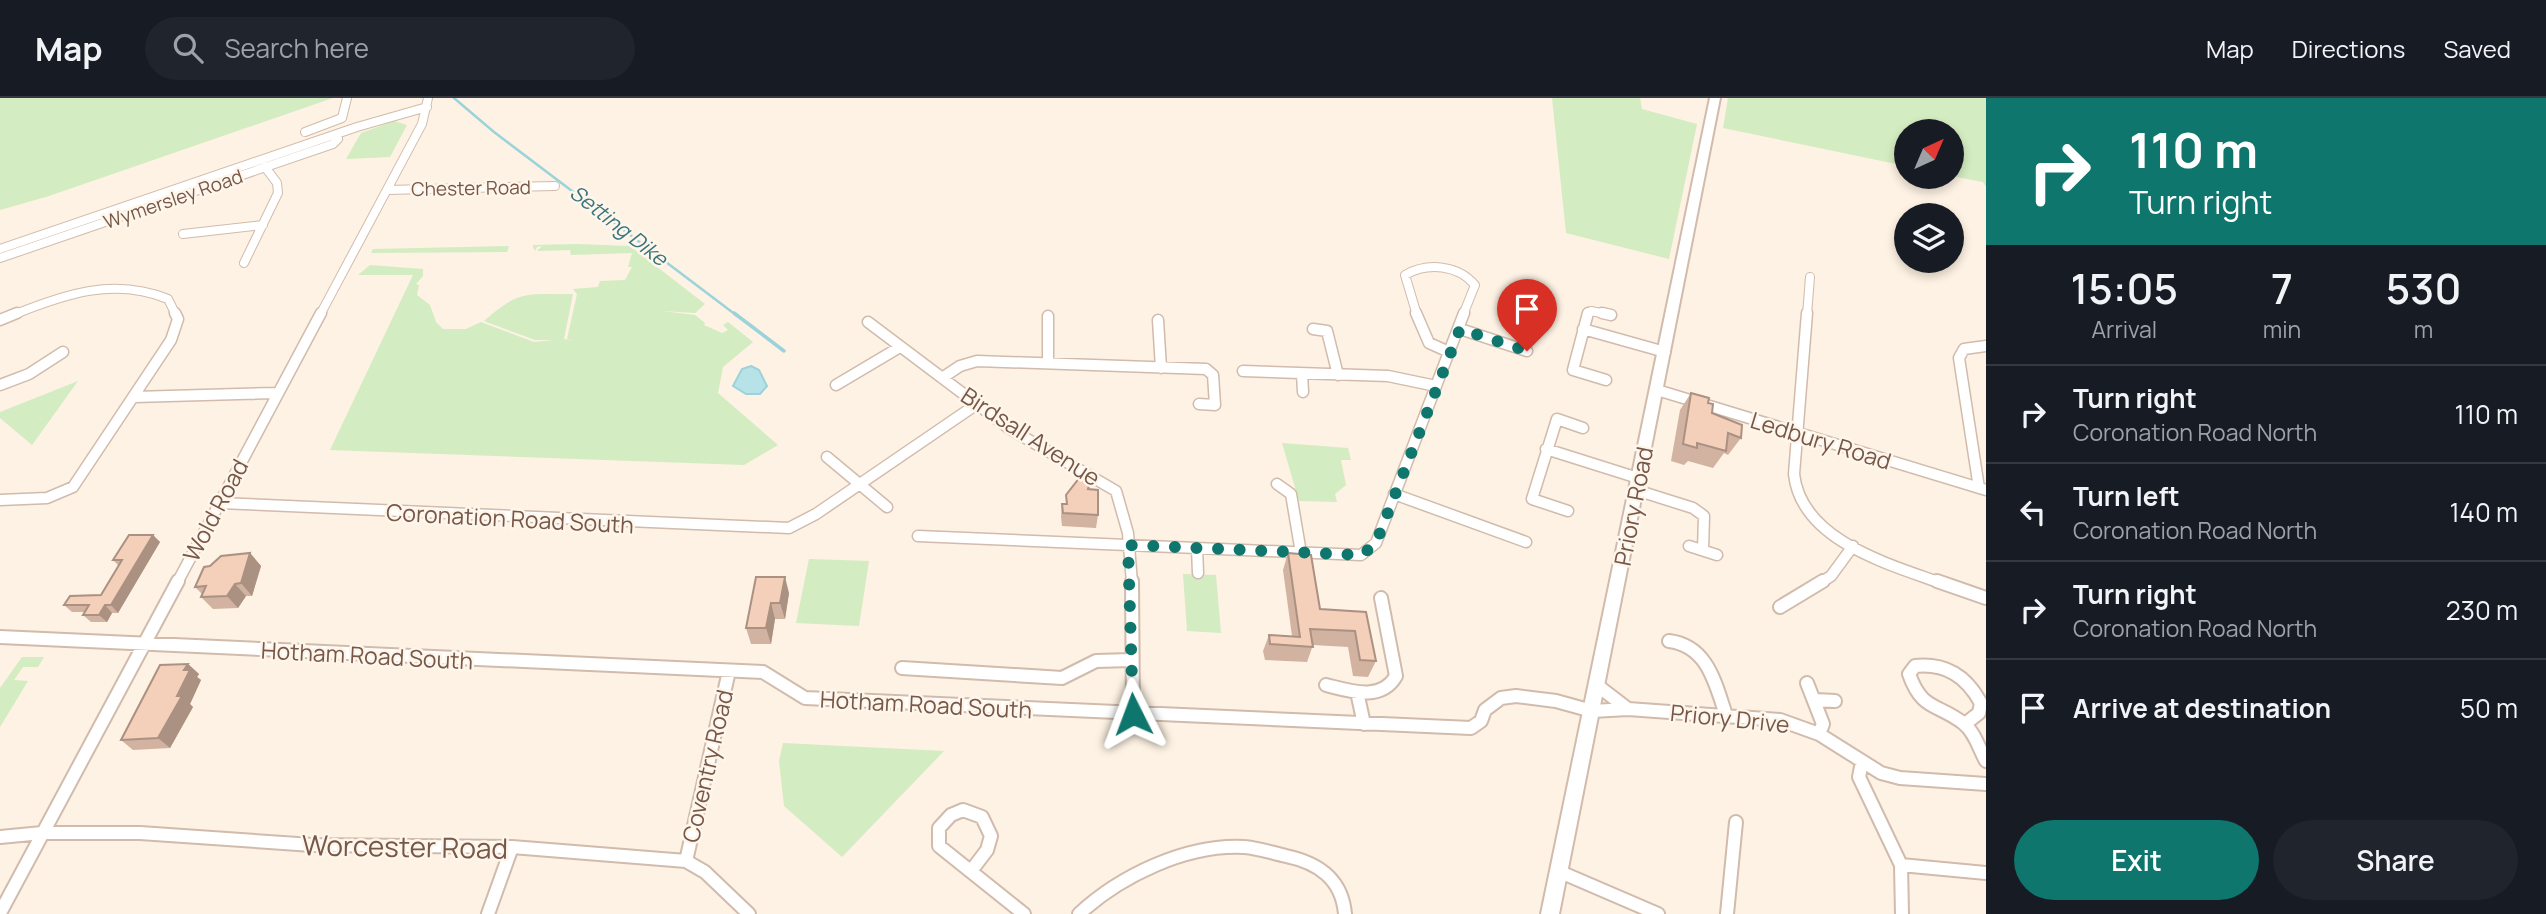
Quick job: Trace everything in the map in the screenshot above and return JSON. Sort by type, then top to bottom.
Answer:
[{"type":"street","points":[[305,132],[342,118],[347,98]]},
{"type":"street","name":"Priory Road","points":[[1550,914],[1715,98]]},
{"type":"street","name":"Wymersley Road","points":[[0,249],[428,102]]},
{"type":"street","name":"Wold Road","points":[[0,913],[422,124],[428,102]]},
{"type":"street","points":[[317,129],[325,138]]},
{"type":"street","name":"Wymersley Road","points":[[0,258],[333,144],[338,139],[335,135]]},
{"type":"street","points":[[257,262],[241,264],[278,193],[276,183],[265,167]]},
{"type":"street","name":"Chester Road","points":[[387,190],[555,186]]},
{"type":"street","points":[[183,234],[263,225]]},
{"type":"street","points":[[918,536],[1362,555],[1370,551],[1376,543],[1460,329],[1475,285],[1469,275],[1459,270],[1418,268],[1405,275],[1420,329],[1429,343],[1450,352]]},
{"type":"street","points":[[1810,277],[1794,474],[1799,500],[1815,520],[1853,546],[1986,598]]},
{"type":"street","points":[[0,320],[72,294],[104,287],[145,289],[168,299],[178,319],[171,340],[72,487],[61,494],[36,502],[0,500]]},
{"type":"street","points":[[1606,380],[1573,370],[1587,314],[1591,311],[1611,315]]},
{"type":"street","points":[[1036,321],[1048,319],[1048,363]]},
{"type":"street","name":"Birdsall Avenue","points":[[868,322],[1010,429],[1116,491],[1125,508],[1128,545],[1133,714]]},
{"type":"street","points":[[1147,325],[1158,323],[1161,368]]},
{"type":"street","points":[[1313,329],[1327,331],[1338,375]]},
{"type":"street","points":[[1460,329],[1527,351]]},
{"type":"street","points":[[1583,329],[1665,352]]},
{"type":"street","points":[[1982,489],[1959,358],[1964,349],[1986,346]]},
{"type":"street","points":[[836,385],[900,347]]},
{"type":"street","points":[[0,385],[46,368],[63,352]]},
{"type":"street","points":[[942,378],[960,366],[977,361],[1048,363],[1104,371],[1161,368],[1212,372],[1215,405],[1199,404]]},
{"type":"street","points":[[1243,371],[1400,377],[1436,386]]},
{"type":"street","points":[[1302,374],[1303,393]]},
{"type":"street","name":"Ledbury Road","points":[[1657,390],[1982,489]]},
{"type":"street","points":[[134,397],[276,393]]},
{"type":"street","points":[[859,485],[977,404]]},
{"type":"street","points":[[1568,511],[1532,499],[1557,419],[1583,428]]},
{"type":"street","points":[[1546,449],[1693,508],[1704,516],[1703,550]]},
{"type":"street","points":[[827,457],[887,507]]},
{"type":"street","points":[[1277,484],[1291,494],[1301,553]]},
{"type":"street","name":"Coronation Road South","points":[[220,503],[609,523],[789,528],[800,524],[859,485]]},
{"type":"street","points":[[1394,494],[1526,541]]},
{"type":"street","points":[[1689,546],[1717,555]]},
{"type":"street","points":[[1780,607],[1831,576],[1853,546]]},
{"type":"street","points":[[1197,548],[1198,573]]},
{"type":"street","points":[[1326,685],[1357,692],[1385,691],[1393,685],[1396,676],[1381,598]]},
{"type":"street","name":"Hotham Road South","points":[[0,637],[763,672],[805,698],[1133,714],[1471,728],[1480,721],[1485,710],[1501,698],[1516,696],[1556,701],[1592,711]]},
{"type":"street","points":[[1669,641],[1684,641],[1701,653],[1726,715]]},
{"type":"street","points":[[902,667],[1062,678],[1073,677],[1089,663],[1105,659],[1131,660]]},
{"type":"street","points":[[1965,724],[1979,713],[1981,703],[1973,686],[1943,666],[1915,666],[1909,674],[1915,694],[1937,712],[1965,724],[1986,761]]},
{"type":"street","name":"Coventry Road","points":[[686,861],[729,671]]},
{"type":"street","points":[[1807,683],[1823,724],[1819,734]]},
{"type":"street","points":[[1598,686],[1628,709]]},
{"type":"street","points":[[1357,692],[1364,724]]},
{"type":"street","points":[[1815,700],[1835,701]]},
{"type":"street","name":"Priory Drive","points":[[1592,711],[1628,709],[1780,720],[1819,734],[1861,762],[1900,778],[1986,784]]},
{"type":"street","points":[[1861,762],[1859,777],[1902,865],[1902,914]]},
{"type":"street","points":[[971,871],[990,845],[992,835],[984,818],[971,810],[957,811],[939,828],[939,846],[1024,914]]},
{"type":"street","points":[[1727,914],[1736,822]]},
{"type":"street","name":"Worcester Road","points":[[0,837],[42,833],[140,833],[312,845],[512,847],[686,861]]},
{"type":"street","points":[[488,914],[512,847]]},
{"type":"street","points":[[1079,914],[1095,897],[1135,874],[1180,858],[1240,847],[1310,860],[1334,878],[1345,897],[1345,914]]},
{"type":"street","points":[[686,861],[705,872],[748,914]]},
{"type":"street","points":[[1902,865],[1986,873]]},
{"type":"street","points":[[1558,871],[1658,914]]},
{"type":"green space","points":[[0,98],[333,98],[49,196],[0,210]]},
{"type":"green space","points":[[1552,98],[1640,98],[1642,109],[1697,124],[1669,259],[1566,233]]},
{"type":"green space","points":[[1728,98],[1986,98],[1986,187],[1983,182],[1964,178],[1964,119],[1894,119],[1894,164],[1723,128]]},
{"type":"green space","points":[[394,121],[407,125],[390,157],[346,159],[361,133]]},
{"type":"green space","points":[[533,245],[630,246],[705,304],[695,313],[662,311],[695,315],[704,325],[722,333],[728,330],[723,325],[728,322],[753,342],[723,367],[718,393],[778,445],[744,465],[330,450],[413,275],[358,275],[370,265],[423,269],[423,276],[416,284],[419,285],[417,295],[430,305],[436,322],[443,329],[466,329],[481,322],[534,342],[553,340],[535,340],[484,321],[507,303],[525,296],[573,294],[564,339],[577,341],[567,339],[577,294],[573,289],[598,287],[600,281],[625,280],[632,267],[628,267],[632,253],[571,255],[570,250],[537,251],[542,246],[535,251],[533,247]]},
{"type":"green space","points":[[509,246],[507,252],[371,253],[373,249]]},
{"type":"green space","points":[[78,381],[32,445],[0,418],[0,412]]},
{"type":"green space","points":[[1282,443],[1348,448],[1351,460],[1341,460],[1346,485],[1335,494],[1337,502],[1299,501]]},
{"type":"green space","points":[[809,559],[869,561],[859,626],[796,623]]},
{"type":"green space","points":[[1183,574],[1216,575],[1221,633],[1187,631]]},
{"type":"green space","points":[[22,657],[44,657],[38,667],[23,667],[14,680],[28,681],[0,727],[0,688]]},
{"type":"green space","points":[[783,743],[944,751],[842,857],[784,806],[779,761]]},
{"type":"water","points":[[751,366],[759,370],[767,386],[760,394],[746,394],[733,386],[742,369]]},
{"type":"building","points":[[1691,393],[1709,398],[1708,403],[1713,404],[1712,413],[1742,425],[1741,438],[1728,433],[1726,451],[1697,443],[1697,448],[1683,444]]},
{"type":"building","points":[[1080,477],[1090,482],[1088,489],[1098,490],[1098,515],[1063,513],[1062,504],[1067,504],[1066,495]]},
{"type":"building","points":[[129,535],[153,535],[111,605],[105,605],[99,615],[83,615],[89,605],[64,605],[70,596],[101,595],[122,560],[113,560]]},
{"type":"building","points":[[250,553],[241,583],[235,584],[227,596],[201,597],[206,586],[195,587],[204,567],[210,566],[221,556]]},
{"type":"building","points":[[1288,553],[1311,555],[1320,609],[1366,612],[1376,661],[1360,660],[1355,631],[1310,629],[1313,647],[1270,644],[1269,635],[1300,637]]},
{"type":"building","points":[[756,577],[785,577],[780,603],[771,603],[766,628],[746,628]]},
{"type":"building","points":[[188,664],[184,670],[190,670],[177,696],[182,696],[158,738],[121,740],[160,665]]},
{"type":"waterway","name":"Setting Dike","points":[[454,98],[494,132],[736,315]]},
{"type":"waterway","name":"Setting Dike","points":[[734,313],[784,351]]},
{"type":"route","points":[[1133,714],[1128,545],[1362,555],[1370,551],[1376,543],[1420,425],[1460,329],[1527,351]]}]
